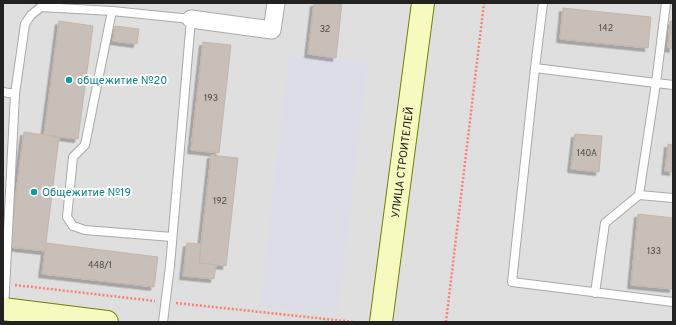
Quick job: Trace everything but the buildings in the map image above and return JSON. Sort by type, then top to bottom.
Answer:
[{"type":"main road","name":"УЛИЦА СТРОИТЕЛЕЙ","points":[[380,322],[423,3]]},
{"type":"main road","points":[[3,309],[107,322]]},
{"type":"street","points":[[190,19],[272,30],[276,3]]},
{"type":"lane","points":[[543,3],[512,282],[673,302]]},
{"type":"lane","points":[[595,292],[605,222],[639,195],[656,83],[666,3]]},
{"type":"lane","points":[[3,309],[5,284],[5,235],[15,94],[25,24],[41,7],[112,11],[190,19],[172,237],[163,322]]},
{"type":"lane","points":[[112,11],[85,145],[73,157],[67,217],[73,226],[85,230],[172,237]]},
{"type":"lane","points":[[535,68],[673,85]]},
{"type":"lane","points":[[3,92],[15,94]]},
{"type":"lane","points":[[639,195],[673,198]]},
{"type":"path","points":[[446,322],[484,3]]},
{"type":"path","points":[[5,284],[354,322]]},
{"type":"shaded area","points":[[3,3],[673,3],[673,322],[3,322]]},
{"type":"shaded area","points":[[289,53],[368,62],[338,315],[260,306]]},
{"type":"place","name":"общежитие №20","points":[[69,80]]},
{"type":"place","name":"Общежитие №19","points":[[34,192]]}]
